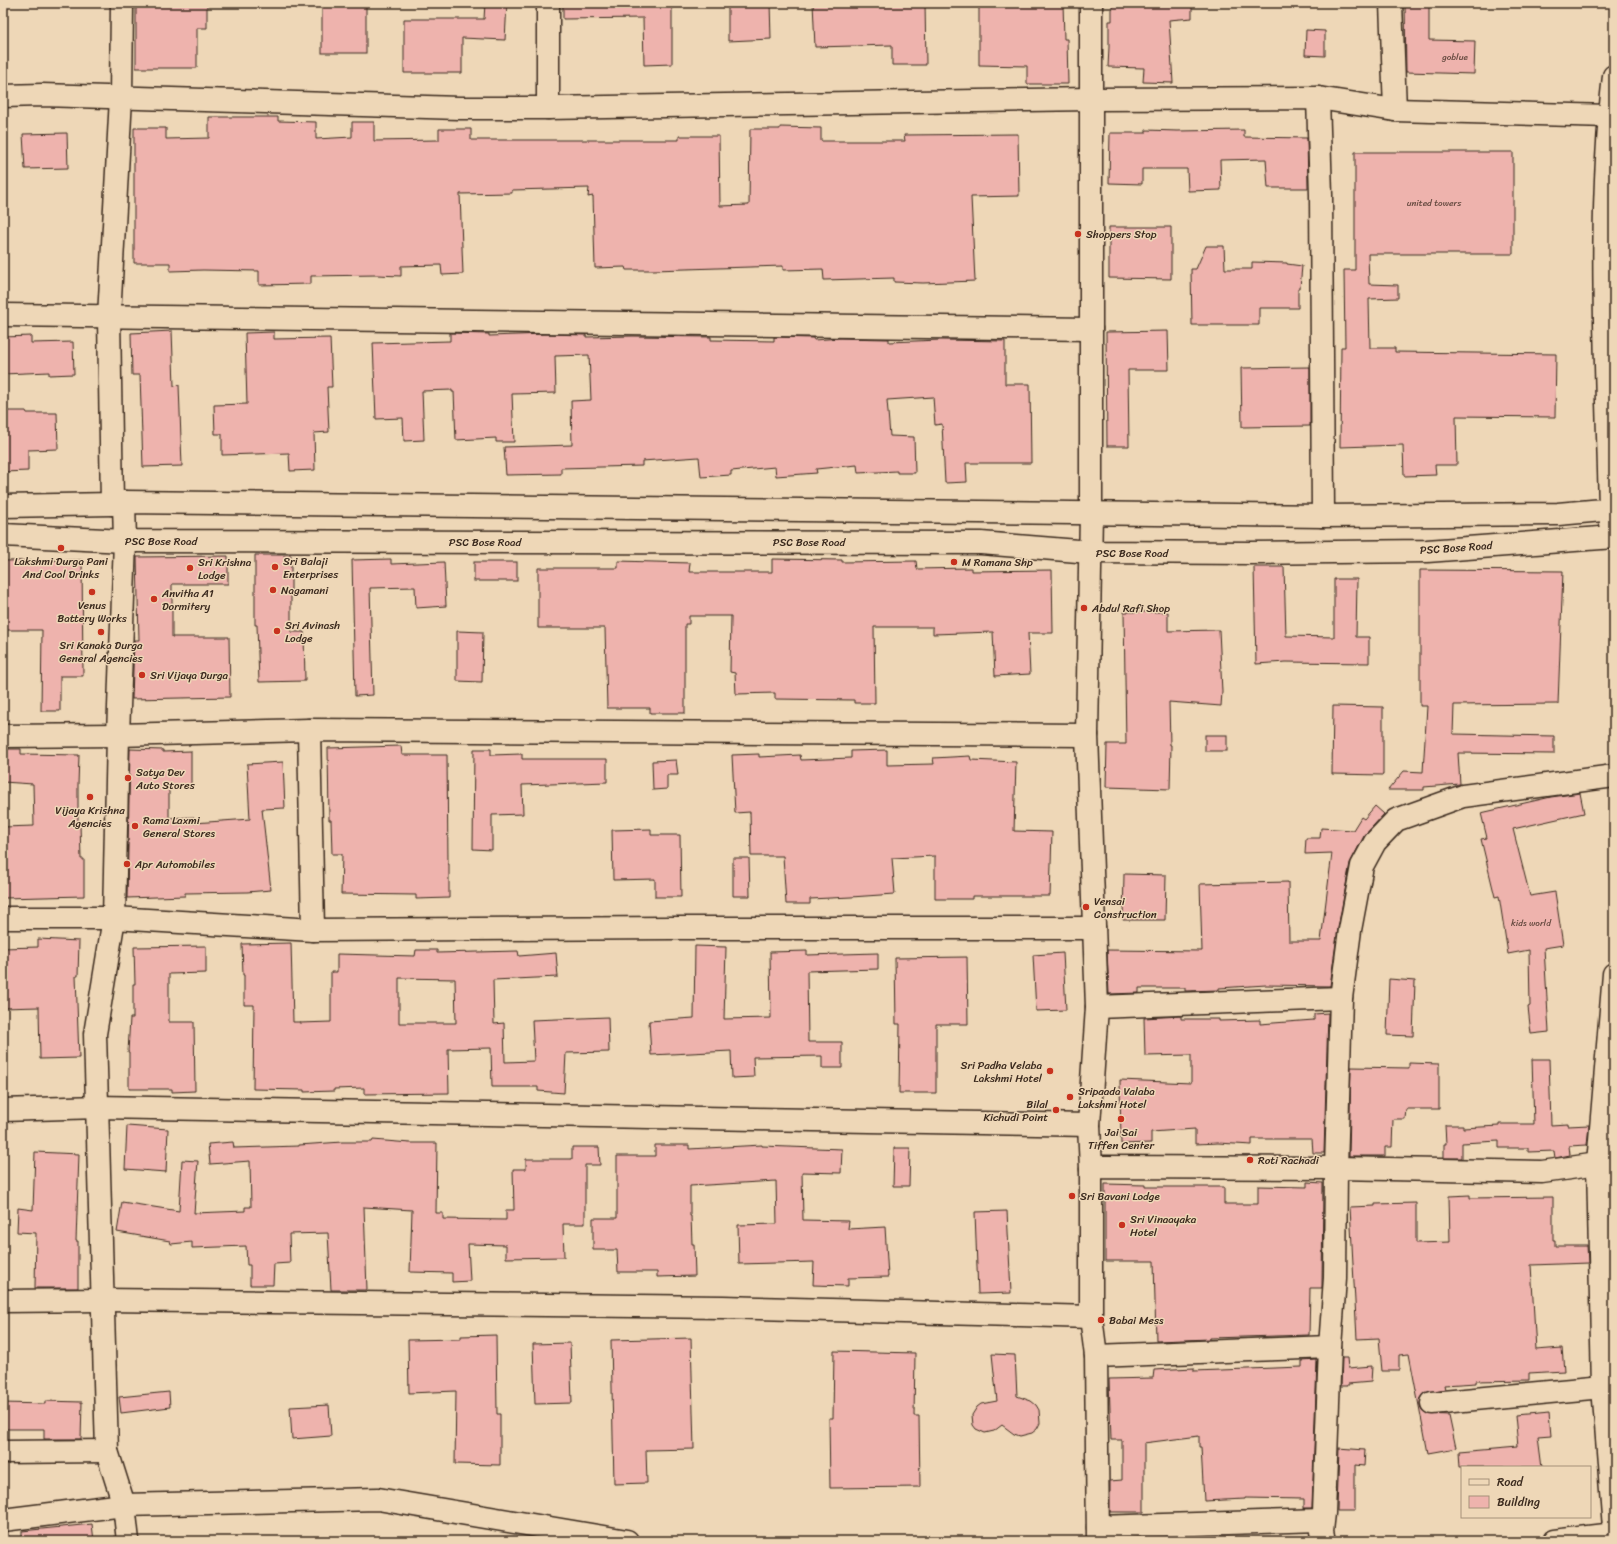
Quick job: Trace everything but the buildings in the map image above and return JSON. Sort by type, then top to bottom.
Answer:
[{"type":"street","points":[[122,3],[121,98],[109,317],[118,503],[125,541],[118,735],[114,918],[95,1034],[107,1451],[124,1504],[128,1541]]},
{"type":"street","points":[[548,3],[548,108]]},
{"type":"street","points":[[1091,3],[1091,513],[1087,735],[1097,1007],[1089,1124],[1091,1317],[1096,1356],[1098,1534],[1322,1531],[1324,1513],[1330,1347],[1336,1271],[1336,1168],[1341,998],[1350,930],[1362,866],[1375,842],[1396,820],[1463,796],[1614,776]]},
{"type":"street","points":[[1390,3],[1395,110]]},
{"type":"street","points":[[1614,76],[1609,116],[1603,265],[1614,540]]},
{"type":"street","points":[[3,96],[458,108],[548,108],[1091,99],[1318,98],[1395,110],[1609,116]]},
{"type":"street","points":[[1318,98],[1321,202],[1322,516]]},
{"type":"street","points":[[3,315],[1091,329]]},
{"type":"street","points":[[3,506],[118,503],[1322,516],[1558,514],[1612,509]]},
{"type":"street","name":"PSC Bose Road","points":[[3,535],[125,541],[981,543],[1090,552],[1250,554],[1428,551],[1614,540]]},
{"type":"street","points":[[3,736],[118,735],[309,730],[1087,735]]},
{"type":"street","points":[[309,730],[313,930]]},
{"type":"street","points":[[3,918],[114,918],[313,930],[1094,928]]},
{"type":"street","points":[[1614,974],[1598,1164],[1600,1332],[1614,1528]]},
{"type":"street","points":[[1097,1007],[1341,998]]},
{"type":"street","points":[[3,1110],[98,1107],[1089,1124]]},
{"type":"street","points":[[1090,1169],[1102,1167],[1336,1168],[1542,1172],[1598,1164]]},
{"type":"street","points":[[3,1302],[103,1300],[723,1307],[1091,1317]]},
{"type":"street","points":[[1096,1356],[1330,1347]]},
{"type":"street","points":[[1432,1403],[1603,1388]]},
{"type":"street","points":[[3,1452],[107,1451]]},
{"type":"street","points":[[3,1520],[124,1504],[378,1500],[627,1541]]},
{"type":"street","points":[[1555,1541],[1614,1534]]},
{"type":"place","name":"Shoppers Stop","points":[[1078,234]]},
{"type":"place","name":"Lakshmi Durga Pani And Cool Drinks","points":[[61,548]]},
{"type":"place","name":"M Ramana Shp","points":[[954,562]]},
{"type":"place","name":"Sri Balaji Enterprises","points":[[275,567]]},
{"type":"place","name":"Sri Krishna Lodge","points":[[190,568]]},
{"type":"place","name":"Nagamani","points":[[273,590]]},
{"type":"place","name":"Venus Battery Works","points":[[92,592]]},
{"type":"place","name":"Anvitha A1 Dormitery","points":[[154,599]]},
{"type":"place","name":"Abdul Rafi Shop","points":[[1084,608]]},
{"type":"place","name":"Sri Avinash Lodge","points":[[277,631]]},
{"type":"place","name":"Sri Kanaka Durga General Agencies","points":[[101,632]]},
{"type":"place","name":"Sri Vijaya Durga","points":[[142,675]]},
{"type":"place","name":"Satya Dev Auto Stores","points":[[128,778]]},
{"type":"place","name":"Vijaya Krishna Agencies","points":[[90,797]]},
{"type":"place","name":"Rama Laxmi General Stores","points":[[135,826]]},
{"type":"place","name":"Apr Automobiles","points":[[127,864]]},
{"type":"place","name":"Vensai Construction","points":[[1086,907]]},
{"type":"place","name":"Sri Padha Velaba Lakshmi Hotel","points":[[1050,1071]]},
{"type":"place","name":"Sripaada Valaba Lakshmi Hotel","points":[[1070,1097]]},
{"type":"place","name":"Bilal Kichudi Point","points":[[1056,1110]]},
{"type":"place","name":"Jai Sai Tiffen Center","points":[[1121,1119]]},
{"type":"place","name":"Roti Rachadi","points":[[1250,1160]]},
{"type":"place","name":"Sri Bavani Lodge","points":[[1072,1196]]},
{"type":"place","name":"Sri Vinaayaka Hotel","points":[[1122,1225]]},
{"type":"place","name":"Babai Mess","points":[[1101,1320]]}]
